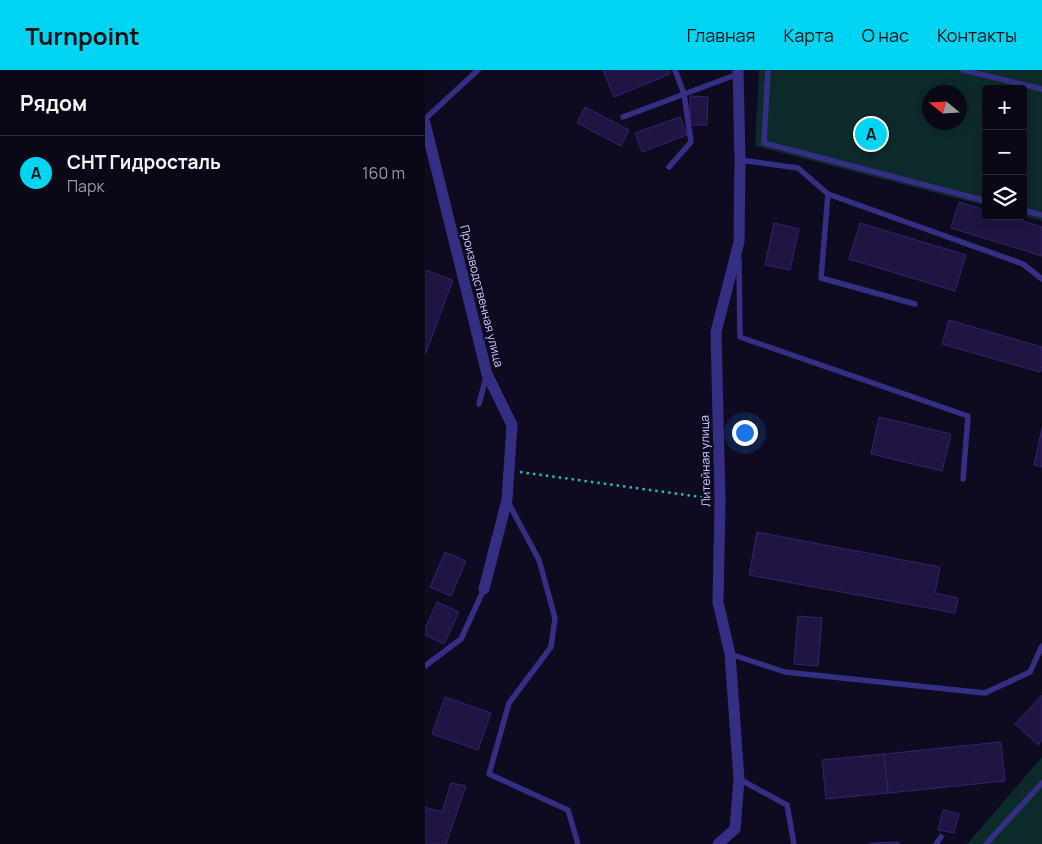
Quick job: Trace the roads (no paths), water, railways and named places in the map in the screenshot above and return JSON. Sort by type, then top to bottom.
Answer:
[{"type":"street","name":"Литейная улица","points":[[718,844],[735,829],[739,779],[730,654],[718,602],[720,500],[716,332],[739,242],[741,160],[738,72]]},
{"type":"street","name":"Производственная улица","points":[[425,123],[487,374],[512,425],[507,500],[484,590]]},
{"type":"lane","points":[[425,119],[478,70]]},
{"type":"lane","points":[[669,167],[691,142],[684,94],[675,70]]},
{"type":"lane","points":[[768,70],[764,143],[982,199]]},
{"type":"lane","points":[[963,70],[1042,89]]},
{"type":"lane","points":[[623,117],[738,72]]},
{"type":"lane","points":[[741,160],[798,168],[829,194],[1023,264],[1042,279]]},
{"type":"lane","points":[[829,194],[821,278],[915,304]]},
{"type":"lane","points":[[1027,211],[1042,215]]},
{"type":"lane","points":[[739,242],[739,337],[968,416],[963,479]]},
{"type":"lane","points":[[479,404],[487,374]]},
{"type":"lane","points":[[507,500],[539,560],[555,618],[551,646],[509,703],[489,774],[568,810],[578,844]]},
{"type":"lane","points":[[425,666],[461,639],[484,590]]},
{"type":"lane","points":[[730,654],[785,672],[985,693],[1030,672],[1042,646]]},
{"type":"lane","points":[[739,779],[787,805],[793,844]]},
{"type":"lane","points":[[985,844],[1042,783]]},
{"type":"lane","points":[[936,844],[941,837]]},
{"type":"place","name":"СНТ Гидросталь","points":[[871,134]]}]
